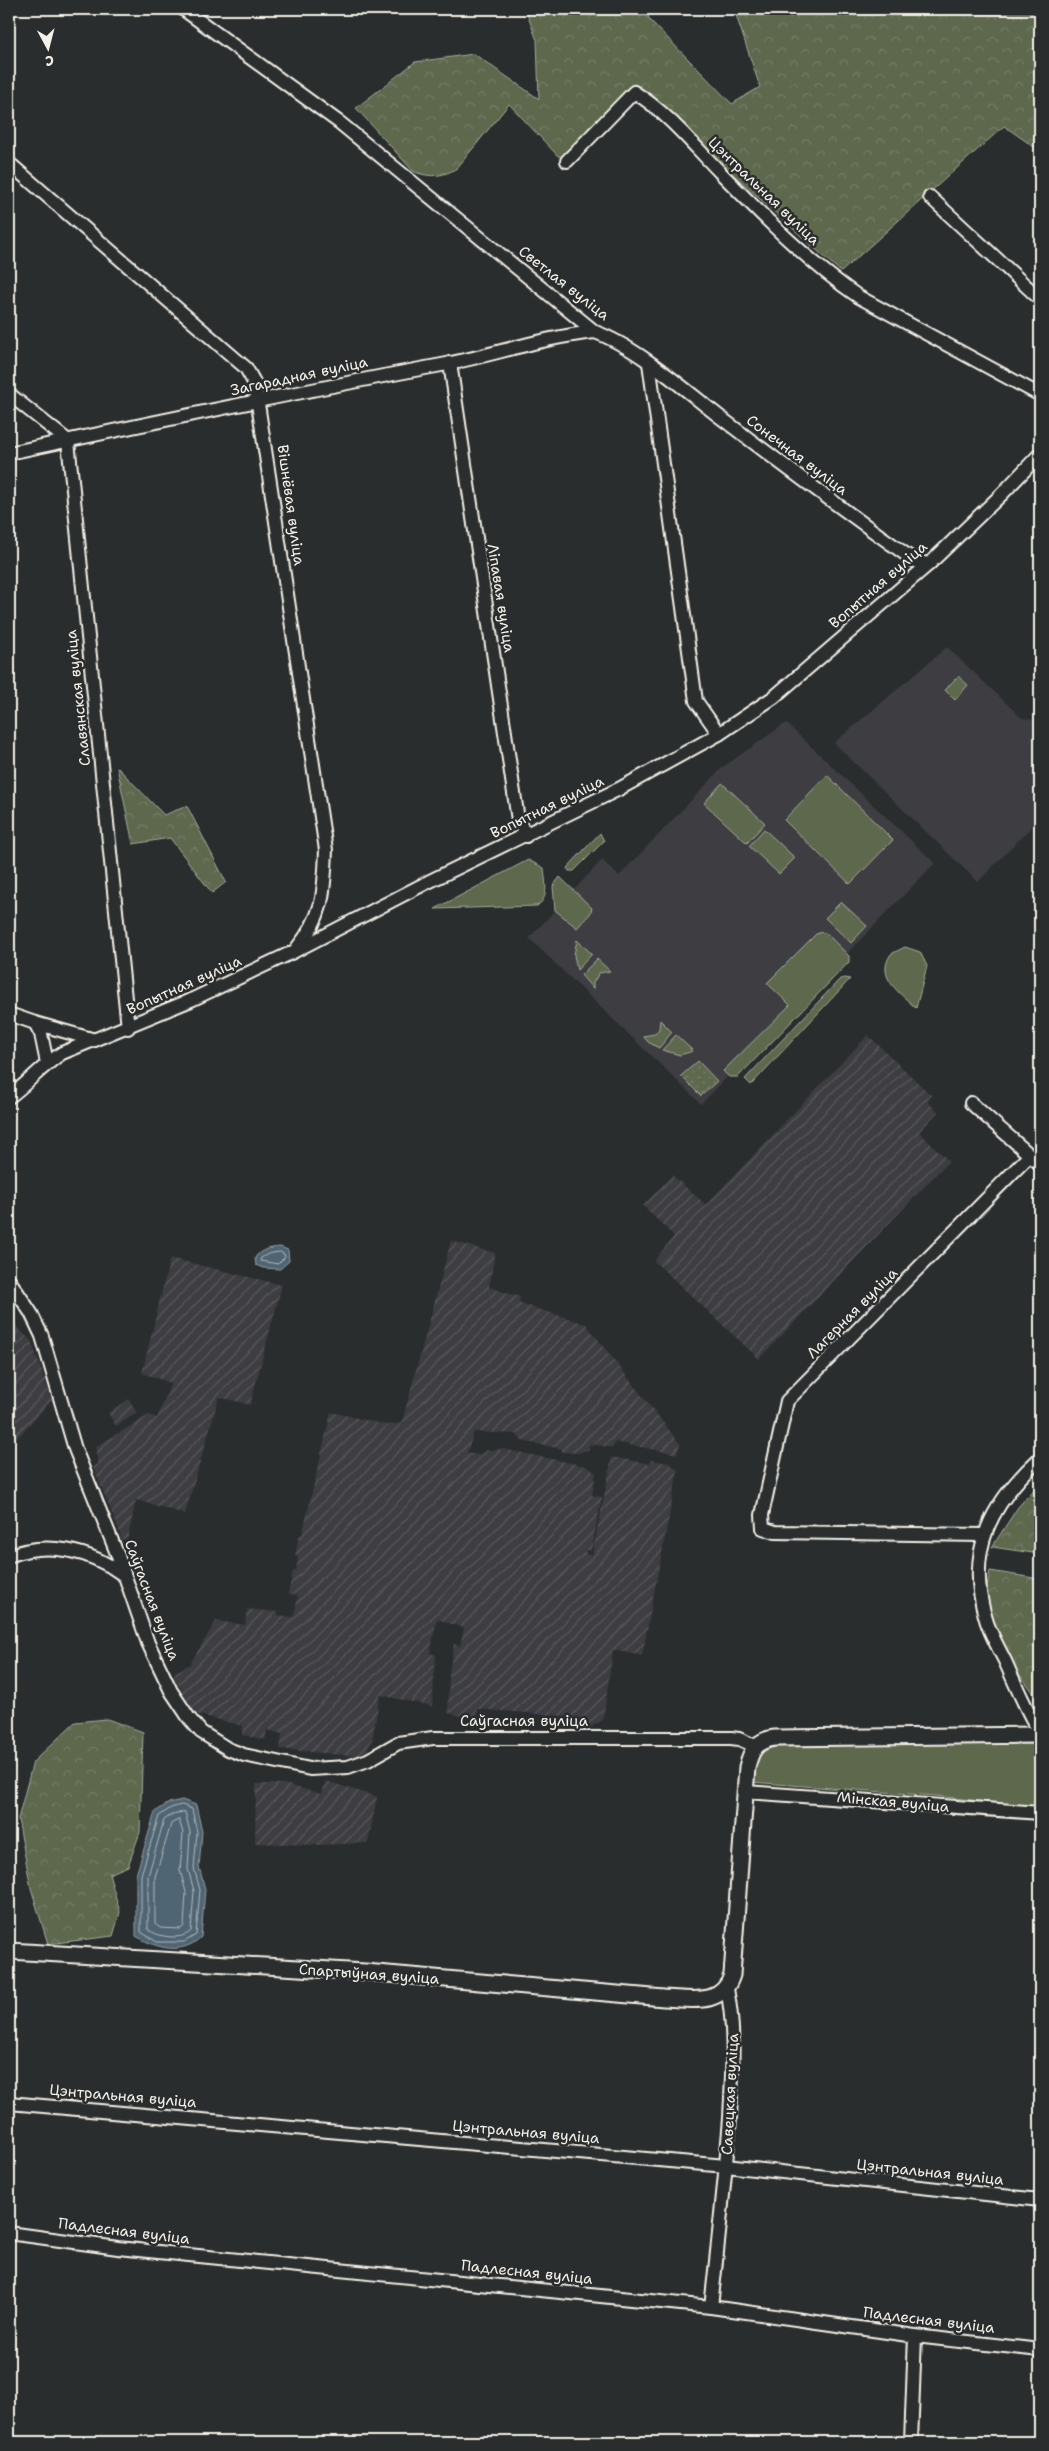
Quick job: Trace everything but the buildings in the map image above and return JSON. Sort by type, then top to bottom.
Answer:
[{"type":"main road","points":[[760,1743],[898,1735],[1040,1734]]},
{"type":"main road","name":"Савецкая вуліца","points":[[727,1989],[732,1975],[750,1755],[760,1743]]},
{"type":"main road","name":"Спартыўная вуліца","points":[[9,1951],[365,1972],[664,1998],[706,1999],[717,1996],[727,1989]]},
{"type":"street","name":"Светлая вуліца","points":[[184,9],[340,123],[595,332],[604,335],[650,363]]},
{"type":"street","name":"Цэнтральная вуліца","points":[[566,161],[634,92],[677,128],[776,229],[838,282],[859,297],[1040,394]]},
{"type":"street","name":"Вішнёвая вуліца","points":[[9,164],[246,368],[255,384],[326,850],[323,892],[319,912],[309,934],[295,951]]},
{"type":"street","points":[[930,197],[1040,299]]},
{"type":"street","name":"Загарадная вуліца","points":[[9,454],[450,363],[545,340],[595,332]]},
{"type":"street","name":"Ліпавая вуліца","points":[[450,363],[518,820],[526,836]]},
{"type":"street","points":[[650,363],[696,701],[719,734]]},
{"type":"street","name":"Сонечная вуліца","points":[[650,363],[836,505],[915,561],[929,564]]},
{"type":"street","points":[[9,394],[68,441]]},
{"type":"street","name":"Славянская вуліца","points":[[68,441],[128,1028]]},
{"type":"street","name":"Вопытная вуліца","points":[[9,1097],[25,1085],[47,1063],[78,1045],[128,1028],[295,951],[428,882],[526,836],[619,789],[719,734],[774,697],[929,564],[1001,496],[1040,454]]},
{"type":"street","points":[[9,1014],[96,1040]]},
{"type":"street","points":[[35,1023],[41,1034],[47,1063]]},
{"type":"street","points":[[971,1103],[1038,1162]]},
{"type":"street","name":"Лагерная вуліца","points":[[983,1535],[775,1532],[763,1528],[762,1515],[787,1401],[1038,1162]]},
{"type":"street","name":"Саўгасная вуліца","points":[[9,1280],[31,1313],[42,1336],[75,1449],[118,1556],[122,1574],[148,1642],[180,1706],[208,1737],[228,1749],[244,1755],[294,1767],[330,1769],[358,1764],[398,1743],[442,1738],[731,1738],[760,1743]]},
{"type":"street","points":[[1040,1458],[1008,1489],[983,1535],[979,1592],[985,1618],[1029,1716],[1040,1734]]},
{"type":"street","points":[[9,1556],[36,1549],[65,1550],[105,1561],[122,1574]]},
{"type":"street","name":"Мінская вуліца","points":[[746,1792],[1040,1813]]},
{"type":"street","name":"Савецкая вуліца","points":[[711,2307],[726,2166],[734,2050],[731,2009],[727,1989]]},
{"type":"street","name":"Цэнтральная вуліца","points":[[9,2103],[726,2166],[1040,2200]]},
{"type":"street","name":"Падлесная вуліца","points":[[9,2233],[118,2248],[711,2307],[915,2336],[1040,2350]]},
{"type":"street","points":[[911,2442],[915,2336]]},
{"type":"shaded area","points":[[947,647],[1022,718],[1040,721],[1040,818],[978,882],[834,743]]},
{"type":"shaded area","points":[[786,723],[935,863],[701,1104],[529,938],[602,860],[619,876],[723,767]]},
{"type":"shaded area","points":[[868,1035],[932,1096],[927,1101],[938,1112],[919,1132],[949,1161],[759,1359],[654,1261],[674,1236],[643,1206],[672,1175],[706,1205]]},
{"type":"shaded area","points":[[451,1241],[495,1253],[489,1287],[520,1297],[519,1303],[586,1324],[680,1444],[677,1454],[615,1442],[613,1448],[590,1444],[588,1450],[577,1453],[562,1452],[562,1449],[522,1441],[516,1434],[474,1432],[467,1453],[478,1455],[487,1450],[503,1449],[586,1466],[596,1473],[592,1495],[602,1497],[591,1551],[585,1550],[586,1554],[592,1555],[612,1457],[650,1464],[651,1460],[669,1463],[678,1470],[642,1656],[613,1650],[603,1720],[589,1728],[562,1728],[562,1716],[478,1709],[476,1719],[448,1713],[449,1673],[454,1644],[460,1646],[464,1628],[437,1619],[430,1653],[436,1655],[432,1706],[380,1695],[372,1741],[364,1757],[280,1749],[282,1734],[267,1730],[265,1740],[242,1735],[243,1726],[196,1714],[175,1680],[174,1673],[190,1664],[216,1621],[245,1625],[247,1609],[278,1612],[278,1615],[294,1617],[298,1596],[288,1594],[293,1571],[296,1571],[298,1557],[295,1556],[299,1535],[302,1535],[331,1412],[387,1425],[407,1422],[402,1422]]},
{"type":"shaded area","points":[[170,1258],[282,1285],[250,1405],[219,1397],[185,1514],[136,1500],[128,1538],[121,1540],[119,1530],[93,1467],[98,1464],[95,1447],[149,1415],[157,1418],[171,1383],[142,1373]]},
{"type":"shaded area","points":[[9,1319],[31,1341],[52,1400],[9,1447]]},
{"type":"shaded area","points":[[129,1399],[137,1413],[116,1426],[108,1413]]},
{"type":"shaded area","points":[[326,1781],[377,1797],[368,1843],[312,1845],[255,1843],[256,1784],[284,1784],[322,1794]]},
{"type":"green space","points":[[525,9],[647,9],[649,19],[732,104],[760,87],[734,9],[1040,9],[1040,151],[1004,126],[841,272],[633,84],[565,157],[558,156],[509,104],[457,168],[435,176],[413,171],[356,108],[415,62],[474,54],[539,99],[537,40]]},
{"type":"green space","points":[[958,676],[968,685],[955,700],[945,690]]},
{"type":"green space","points":[[117,767],[164,815],[187,806],[226,882],[212,893],[170,838],[133,844]]},
{"type":"green space","points":[[827,775],[893,840],[850,884],[784,820]]},
{"type":"green space","points":[[722,783],[765,823],[747,843],[704,803]]},
{"type":"green space","points":[[764,829],[795,858],[779,874],[749,846]]},
{"type":"green space","points":[[600,833],[604,841],[574,871],[569,871],[567,868]]},
{"type":"green space","points":[[528,860],[544,868],[545,894],[537,906],[435,909]]},
{"type":"green space","points":[[560,877],[592,908],[590,914],[577,928],[555,910],[553,886]]},
{"type":"green space","points":[[841,902],[867,926],[851,943],[825,918]]},
{"type":"green space","points":[[822,932],[828,935],[849,956],[849,962],[738,1077],[729,1077],[723,1071],[790,1005],[767,983],[816,934]]},
{"type":"green space","points":[[577,940],[592,954],[577,970],[574,955]]},
{"type":"green space","points":[[905,947],[920,952],[927,966],[916,1008],[892,984],[886,970],[891,954]]},
{"type":"green space","points":[[597,959],[610,971],[599,973],[593,983],[593,989],[581,975]]},
{"type":"green space","points":[[840,979],[850,979],[751,1085],[745,1079]]},
{"type":"green space","points":[[660,1020],[672,1032],[659,1048],[648,1042],[643,1036],[655,1034],[659,1029]]},
{"type":"green space","points":[[676,1035],[693,1051],[680,1055],[662,1050]]},
{"type":"green space","points":[[698,1061],[717,1081],[701,1096],[681,1076]]},
{"type":"green space","points":[[1040,1483],[1040,1554],[992,1547],[1018,1507]]},
{"type":"green space","points":[[990,1571],[1040,1579],[1040,1701],[1009,1661],[984,1603]]},
{"type":"green space","points":[[107,1719],[143,1732],[140,1832],[128,1866],[109,1874],[120,1912],[113,1936],[48,1944],[31,1888],[18,1819],[33,1762],[75,1722]]},
{"type":"green space","points":[[781,1741],[1038,1744],[1040,1747],[1040,1808],[937,1796],[750,1782],[756,1761],[762,1752]]},
{"type":"water","points":[[280,1247],[288,1250],[289,1261],[280,1269],[263,1268],[256,1265],[255,1258],[257,1255],[266,1250]]},
{"type":"water","points":[[182,1800],[196,1805],[202,1832],[199,1867],[205,1889],[201,1937],[186,1947],[160,1947],[136,1936],[136,1875],[155,1812],[169,1803]]}]
